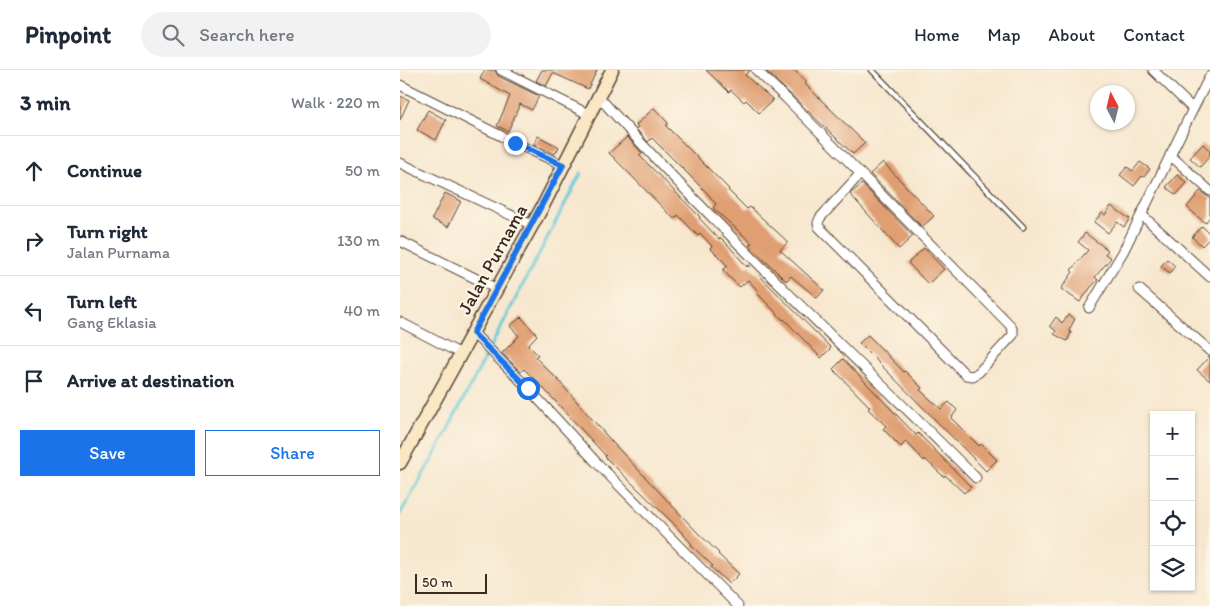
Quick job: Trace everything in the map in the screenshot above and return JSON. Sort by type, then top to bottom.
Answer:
[{"type":"street","points":[[501,70],[590,115]]},
{"type":"street","points":[[756,70],[860,174],[1010,325],[1013,336],[973,376],[966,375],[819,227],[820,218],[860,174]]},
{"type":"street","points":[[1153,70],[1193,109]]},
{"type":"street","name":"Jalan Purnama","points":[[400,463],[474,333],[532,225],[590,115],[610,71]]},
{"type":"street","points":[[1089,308],[1123,252],[1210,76]]},
{"type":"street","points":[[400,84],[523,147],[563,165]]},
{"type":"street","points":[[599,97],[640,143],[718,224],[976,478]]},
{"type":"street","points":[[1170,155],[1210,190]]},
{"type":"street","points":[[400,163],[532,225]]},
{"type":"street","points":[[1142,215],[1210,277]]},
{"type":"street","points":[[400,241],[497,289]]},
{"type":"street","points":[[1139,289],[1210,351]]},
{"type":"street","points":[[400,322],[461,354]]},
{"type":"street","points":[[474,333],[596,462],[738,606]]},
{"type":"lane","points":[[872,70],[1024,227]]},
{"type":"building","points":[[485,70],[495,70],[498,76],[539,96],[532,110],[520,104],[508,131],[497,126],[510,96],[480,79]]},
{"type":"building","points":[[542,70],[597,70],[588,89],[553,73],[546,86],[536,81]]},
{"type":"building","points":[[706,70],[750,70],[745,75],[773,100],[759,113],[746,100],[744,102],[731,90],[729,92]]},
{"type":"building","points":[[765,70],[794,70],[807,82],[805,84],[865,143],[853,154]]},
{"type":"building","points":[[400,96],[409,100],[400,120]]},
{"type":"building","points":[[654,108],[668,123],[666,126],[747,209],[750,207],[788,242],[780,250],[824,290],[817,298],[791,276],[786,281],[749,245],[752,243],[713,208],[716,204],[707,193],[652,138],[648,142],[636,129],[638,127],[636,125]]},
{"type":"building","points":[[428,110],[446,120],[436,140],[417,130]]},
{"type":"building","points":[[538,136],[559,147],[555,154],[534,144]]},
{"type":"building","points":[[627,137],[642,153],[639,155],[719,239],[721,238],[728,245],[747,267],[749,265],[831,348],[821,358],[757,293],[758,291],[748,280],[740,287],[731,279],[723,270],[728,266],[710,248],[712,246],[700,233],[698,236],[678,215],[674,219],[609,153]]},
{"type":"building","points":[[1203,144],[1210,151],[1210,156],[1200,167],[1190,158]]},
{"type":"building","points":[[883,162],[934,216],[922,227],[870,174]]},
{"type":"building","points":[[1140,162],[1150,169],[1134,186],[1120,175],[1127,167],[1133,171]]},
{"type":"building","points":[[1177,175],[1187,183],[1176,195],[1166,187]]},
{"type":"building","points":[[862,184],[913,236],[899,249],[850,194]]},
{"type":"building","points":[[1200,191],[1210,198],[1210,217],[1205,223],[1187,207]]},
{"type":"building","points":[[445,193],[461,201],[448,227],[432,219]]},
{"type":"building","points":[[1111,206],[1130,219],[1124,227],[1117,222],[1108,233],[1094,222],[1102,213],[1105,215]]},
{"type":"building","points":[[1202,226],[1210,234],[1210,238],[1202,246],[1192,237]]},
{"type":"building","points":[[1085,233],[1108,250],[1105,254],[1111,258],[1095,277],[1098,280],[1080,302],[1061,289],[1073,272],[1071,270],[1088,250],[1078,242]]},
{"type":"building","points":[[924,248],[944,269],[928,284],[908,263]]},
{"type":"building","points":[[1167,259],[1175,266],[1170,273],[1161,266]]},
{"type":"building","points":[[1068,315],[1075,319],[1069,330],[1071,333],[1067,341],[1054,334],[1056,331],[1050,326],[1056,317],[1062,323]]},
{"type":"building","points":[[521,317],[537,335],[528,345],[538,355],[535,357],[557,379],[613,443],[739,574],[729,584],[711,567],[713,566],[691,545],[673,523],[605,457],[545,390],[524,369],[521,372],[502,353],[519,336],[510,326]]},
{"type":"building","points":[[868,335],[922,388],[920,390],[941,409],[949,402],[957,410],[951,418],[979,446],[981,444],[997,460],[986,471],[859,343]]},
{"type":"building","points":[[1210,357],[1210,381],[1197,370]]},
{"type":"building","points":[[843,359],[916,435],[918,433],[971,487],[964,493],[925,459],[924,461],[906,441],[901,447],[883,429],[886,426],[868,409],[870,407],[833,369]]},
{"type":"waterway","points":[[400,514],[434,456],[581,173]]},
{"type":"route","points":[[515,143],[563,165],[544,204],[473,333],[528,388]]}]
